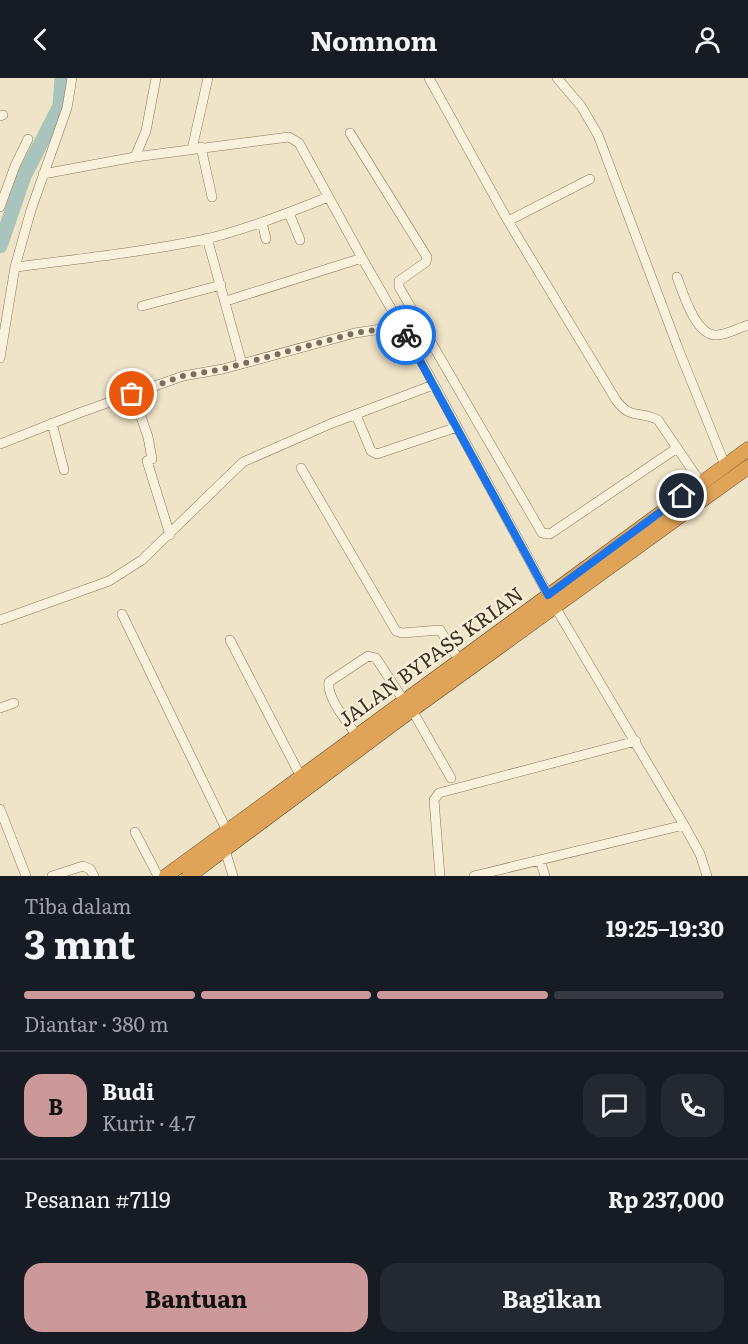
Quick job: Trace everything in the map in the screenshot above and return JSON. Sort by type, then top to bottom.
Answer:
[{"type":"highway","name":"JALAN BYPASS KRIAN","points":[[189,876],[408,705],[459,660],[748,449]]},
{"type":"highway","name":"JALAN BYPASS KRIAN","points":[[166,876],[357,736],[408,705],[555,607],[748,467]]},
{"type":"street","points":[[0,358],[15,267],[43,174],[67,108],[72,78]]},
{"type":"street","points":[[135,157],[146,131],[156,78]]},
{"type":"street","points":[[208,78],[196,148],[212,197]]},
{"type":"street","points":[[429,78],[508,221],[622,408],[632,414],[651,416],[658,420],[701,483]]},
{"type":"street","points":[[557,78],[581,106],[598,135],[678,348],[725,465]]},
{"type":"street","points":[[350,133],[427,257],[426,262],[399,281],[399,286],[542,533],[550,534],[677,448]]},
{"type":"street","points":[[43,174],[196,148],[289,137],[299,143],[548,595],[684,825],[700,854],[707,876]]},
{"type":"street","points":[[0,207],[28,139]]},
{"type":"street","points":[[508,221],[590,179]]},
{"type":"street","points":[[15,267],[156,248],[207,238],[289,213],[328,197]]},
{"type":"street","points":[[289,213],[300,240]]},
{"type":"street","points":[[262,222],[266,239]]},
{"type":"street","points":[[207,238],[242,364]]},
{"type":"street","points":[[226,301],[362,258]]},
{"type":"street","points":[[677,277],[698,325],[708,334],[719,335],[748,325]]},
{"type":"street","points":[[142,306],[221,285]]},
{"type":"street","points":[[0,444],[183,376],[242,364],[355,333],[401,326]]},
{"type":"street","points":[[0,620],[109,581],[142,560],[243,462],[433,385]]},
{"type":"street","points":[[132,394],[148,437],[152,459],[147,461],[170,535]]},
{"type":"street","points":[[356,415],[371,451],[380,454],[457,427]]},
{"type":"street","points":[[52,423],[64,470]]},
{"type":"street","points":[[301,468],[396,631],[402,633],[441,630],[459,660]]},
{"type":"street","points":[[122,614],[227,831]]},
{"type":"street","points":[[230,640],[302,777]]},
{"type":"street","points":[[357,736],[336,706],[328,689],[329,682],[372,655],[408,705],[451,778]]},
{"type":"street","points":[[0,708],[14,703]]},
{"type":"street","points":[[440,876],[434,800],[439,794],[636,741]]},
{"type":"street","points":[[0,809],[26,876]]},
{"type":"street","points":[[474,876],[684,825]]},
{"type":"street","points":[[135,832],[158,876]]},
{"type":"street","points":[[225,850],[233,876]]},
{"type":"street","points":[[540,860],[545,876]]},
{"type":"street","points":[[52,876],[83,866],[90,869],[94,876]]},
{"type":"waterway","points":[[0,246],[24,176],[60,106],[62,78]]},
{"type":"way so far","points":[[132,394],[183,376],[223,369],[355,333],[401,326],[406,335]]},
{"type":"route","points":[[406,335],[548,595],[682,496]]}]
